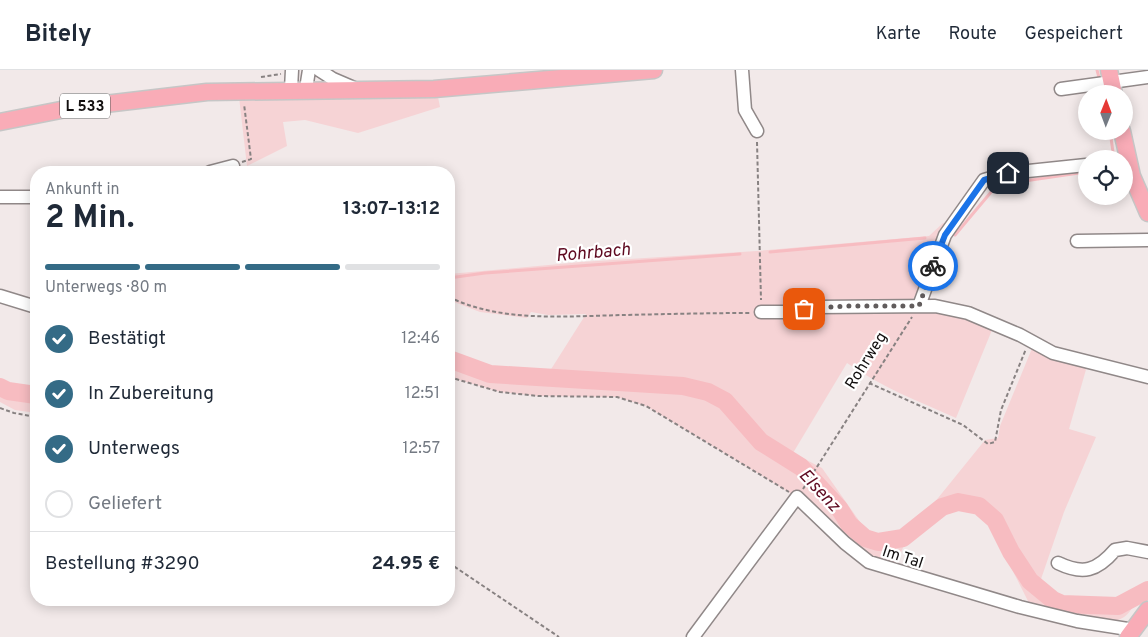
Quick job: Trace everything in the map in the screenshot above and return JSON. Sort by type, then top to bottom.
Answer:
[{"type":"main road","name":"L 533","points":[[0,122],[71,108],[207,92],[298,89],[434,89],[654,70]]},
{"type":"main road","points":[[1133,182],[1148,213]]},
{"type":"main road","points":[[1131,633],[1148,610]]},
{"type":"street","points":[[292,70],[298,89]]},
{"type":"street","points":[[298,89],[309,70]]},
{"type":"street","points":[[319,70],[333,79],[356,89]]},
{"type":"street","points":[[742,70],[745,110],[757,131]]},
{"type":"street","points":[[1061,89],[1148,77]]},
{"type":"street","points":[[919,306],[945,235],[984,180],[1008,173],[1078,166]]},
{"type":"street","points":[[0,198],[30,197]]},
{"type":"street","points":[[1077,242],[1148,240]]},
{"type":"street","points":[[0,296],[30,304]]},
{"type":"street","points":[[761,312],[790,312],[817,307],[935,306],[968,313],[1030,340],[1053,353],[1148,377]]},
{"type":"street","points":[[693,637],[800,493]]},
{"type":"street","name":"Im Tal","points":[[800,493],[845,543],[869,562],[1020,607],[1131,633]]},
{"type":"street","points":[[1058,563],[1074,571],[1095,567],[1106,562],[1115,550],[1127,548],[1148,552]]},
{"type":"path","points":[[257,78],[279,76],[285,70]]},
{"type":"path","points":[[233,166],[251,160],[244,103]]},
{"type":"path","points":[[455,300],[466,305],[503,313],[548,317],[761,312],[757,131]]},
{"type":"path","name":"Rohrweg","points":[[800,493],[919,306]]},
{"type":"path","points":[[869,383],[963,424],[988,444],[996,442],[1001,410],[1030,340]]},
{"type":"path","points":[[455,379],[500,392],[538,396],[617,397],[646,406],[800,493]]},
{"type":"path","points":[[0,408],[30,416]]},
{"type":"path","points":[[455,567],[559,637]]},
{"type":"shaded area","points":[[239,97],[260,100],[438,97],[440,107],[358,133],[305,120],[283,122],[287,146],[247,166]]},
{"type":"shaded area","points":[[943,223],[948,225],[923,288],[909,303],[911,313],[922,309],[965,317],[992,330],[956,418],[886,386],[847,363],[793,453],[822,468],[872,539],[892,538],[934,503],[985,440],[998,438],[1000,426],[1033,346],[1087,366],[1069,429],[1096,437],[1064,512],[1040,582],[1056,596],[1076,602],[1109,604],[1137,600],[1129,612],[1121,619],[1100,620],[1031,607],[988,522],[978,509],[954,507],[911,537],[904,545],[894,570],[869,562],[797,497],[646,406],[617,397],[538,396],[500,392],[455,379],[455,354],[496,369],[548,374],[586,314],[548,315],[531,312],[527,318],[480,312],[455,302],[455,273],[929,236]]},
{"type":"shaded area","points":[[0,385],[8,389],[30,392],[30,412],[15,410],[0,402]]},
{"type":"waterway","name":"Rohrbach","points":[[1097,70],[1100,81]]},
{"type":"waterway","name":"Rohrbach","points":[[1111,140],[1113,150]]},
{"type":"waterway","name":"Rohrbach","points":[[955,235],[997,185],[1078,173]]},
{"type":"waterway","name":"Rohrbach","points":[[770,252],[925,238]]},
{"type":"waterway","name":"Rohrbach","points":[[455,277],[485,273],[740,254]]},
{"type":"waterway","name":"Elsenz","points":[[455,361],[490,374],[683,386],[708,392],[725,401],[761,442],[801,467],[839,508],[849,524],[865,538],[878,542],[903,538],[942,507],[958,502],[979,506],[995,520],[1011,552],[1030,581],[1053,600],[1062,604],[1118,606],[1148,590]]},
{"type":"waterway","name":"Elsenz","points":[[0,387],[8,391],[30,394]]},
{"type":"way so far","points":[[804,309],[847,306],[919,306],[933,266]]},
{"type":"route","points":[[933,266],[945,235],[984,180],[1008,173]]}]
